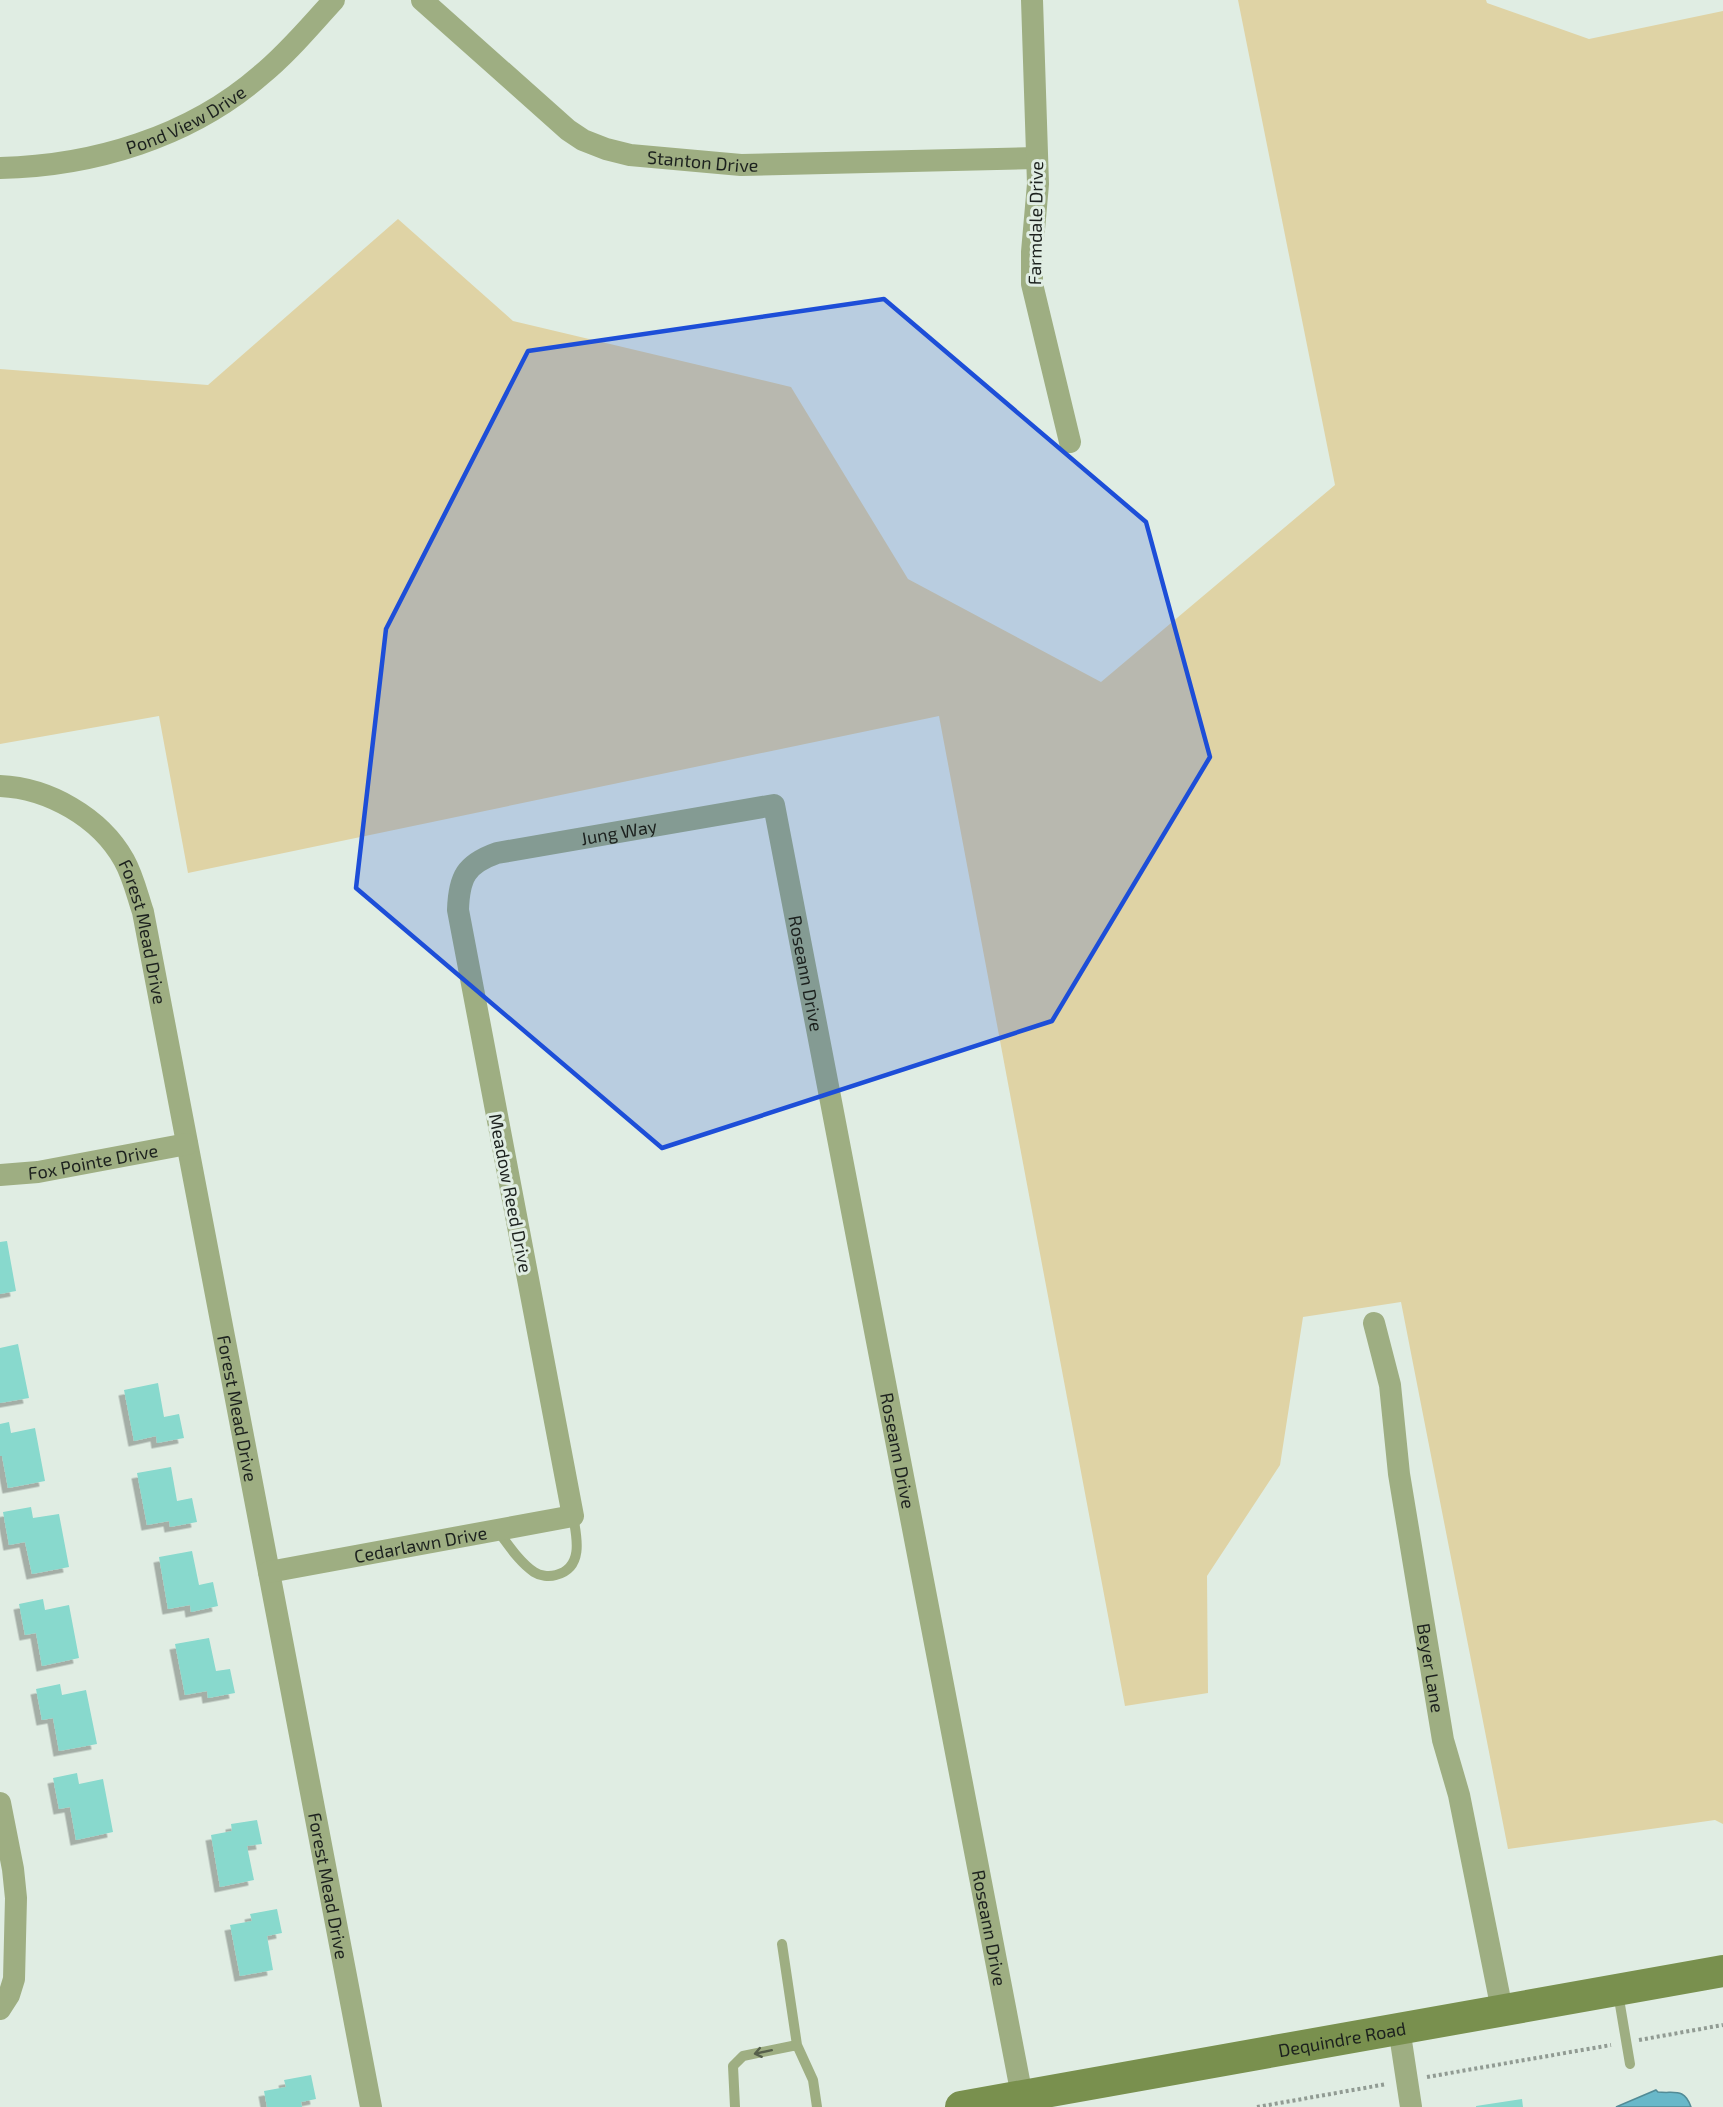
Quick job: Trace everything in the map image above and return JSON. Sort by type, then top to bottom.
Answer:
[{"type":"main road","name":"Dequindre Road","points":[[961,2107],[1723,1971]]},
{"type":"street","name":"Pond View Drive","points":[[0,168],[58,164],[93,157],[129,147],[200,118],[260,76],[286,52],[334,0]]},
{"type":"street","name":"Stanton Drive","points":[[422,0],[568,130],[583,140],[606,149],[630,155],[741,165],[1037,158]]},
{"type":"street","name":"Farmdale Drive","points":[[1032,0],[1038,184],[1032,252],[1032,284],[1070,442]]},
{"type":"street","name":"Forest Mead Drive","points":[[0,786],[29,790],[52,798],[93,823],[109,839],[123,859],[134,883],[143,912],[371,2107]]},
{"type":"street","name":"Jung Way","points":[[467,871],[482,859],[497,853],[774,805]]},
{"type":"street","name":"Roseann Drive","points":[[774,805],[1022,2096]]},
{"type":"street","name":"Meadow Reed Drive","points":[[467,871],[459,889],[458,910],[573,1516]]},
{"type":"street","name":"Fox Pointe Drive","points":[[0,1175],[38,1172],[187,1144]]},
{"type":"street","name":"Beyer Lane","points":[[1374,1323],[1390,1385],[1399,1474],[1443,1740],[1459,1795],[1502,2010]]},
{"type":"street","name":"Cedarlawn Drive","points":[[269,1572],[573,1516]]},
{"type":"street","points":[[0,1803],[13,1869],[16,1898],[14,1978],[9,1995],[0,2009]]},
{"type":"street","points":[[1399,2028],[1411,2107]]},
{"type":"lane","points":[[497,1530],[536,1574],[550,1577],[563,1573],[573,1566],[578,1538],[573,1516]]},
{"type":"lane","points":[[782,1944],[797,2045],[813,2080],[817,2107]]},
{"type":"lane","points":[[1617,1990],[1630,2064]]},
{"type":"lane","points":[[735,2107],[733,2066],[743,2056],[797,2045]]},
{"type":"path","points":[[1422,2078],[1723,2025]]},
{"type":"path","points":[[1257,2107],[1390,2084]]},
{"type":"highlighted area","points":[[884,299],[1146,522],[1210,757],[1052,1021],[662,1148],[356,888],[386,629],[528,351]]},
{"type":"shaded area","points":[[1238,0],[1486,0],[1487,3],[1589,39],[1723,11],[1723,1824],[1715,1820],[1508,1849],[1401,1302],[1303,1317],[1280,1465],[1207,1576],[1208,1693],[1125,1706],[939,716],[188,873],[159,716],[0,744],[0,369],[208,385],[398,219],[513,321],[791,387],[908,579],[1101,682],[1335,485]]},
{"type":"water","points":[[1656,2090],[1682,2094],[1691,2107],[1616,2107]]},
{"type":"building","points":[[7,1241],[16,1291],[0,1294],[0,1242]]},
{"type":"building","points":[[18,1344],[29,1398],[0,1403],[0,1348]]},
{"type":"building","points":[[158,1383],[164,1417],[179,1414],[184,1438],[157,1443],[156,1436],[134,1441],[124,1390]]},
{"type":"building","points":[[9,1422],[11,1433],[35,1428],[45,1481],[8,1488],[2,1456],[0,1456],[0,1424]]},
{"type":"building","points":[[171,1467],[177,1501],[192,1498],[197,1522],[170,1527],[169,1521],[147,1525],[137,1473]]},
{"type":"building","points":[[31,1507],[33,1518],[59,1514],[69,1567],[32,1574],[25,1542],[9,1545],[3,1512]]},
{"type":"building","points":[[192,1551],[199,1585],[213,1582],[218,1606],[191,1612],[190,1605],[168,1609],[159,1557]]},
{"type":"building","points":[[43,1599],[45,1610],[69,1605],[79,1658],[42,1666],[36,1633],[25,1635],[19,1604]]},
{"type":"building","points":[[209,1638],[216,1671],[230,1669],[235,1693],[208,1698],[207,1691],[185,1695],[175,1644]]},
{"type":"building","points":[[60,1684],[62,1695],[86,1690],[97,1744],[59,1751],[53,1718],[42,1720],[36,1689]]},
{"type":"building","points":[[77,1773],[79,1784],[103,1779],[113,1832],[76,1840],[70,1807],[59,1809],[53,1778]]},
{"type":"building","points":[[257,1820],[262,1844],[247,1846],[254,1880],[220,1887],[211,1835],[232,1831],[231,1824]]},
{"type":"building","points":[[277,1909],[282,1933],[267,1936],[273,1970],[240,1976],[230,1925],[252,1921],[250,1914]]},
{"type":"building","points":[[311,2075],[316,2099],[301,2102],[302,2107],[267,2107],[264,2091],[286,2087],[284,2080]]},
{"type":"building","points":[[1522,2099],[1523,2107],[1476,2107],[1476,2106]]}]
